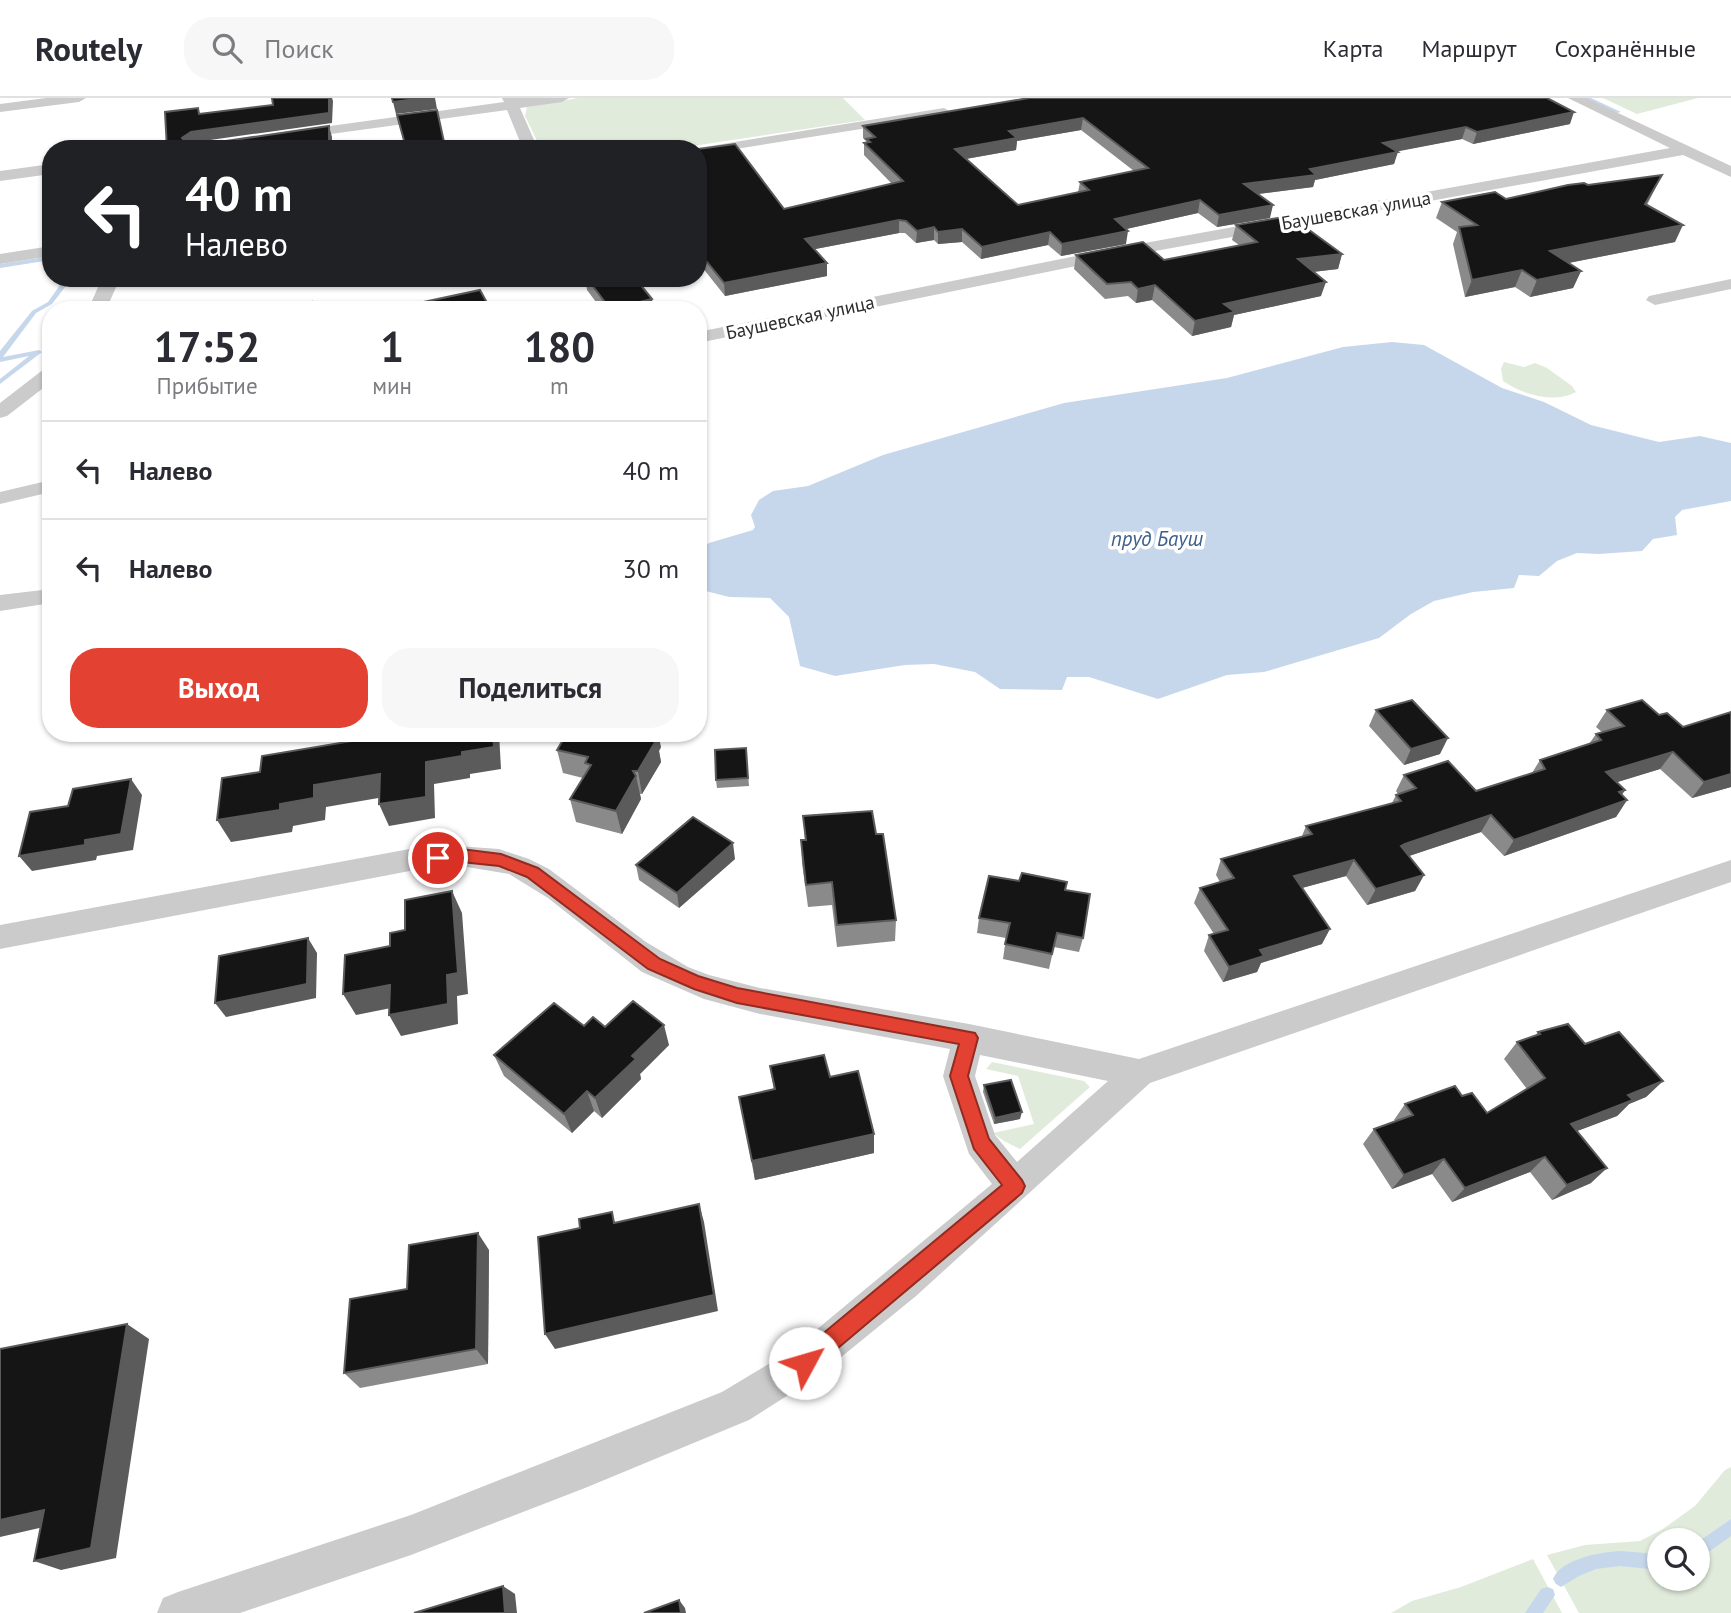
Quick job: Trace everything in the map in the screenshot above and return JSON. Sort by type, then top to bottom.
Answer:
[{"type":"street","points":[[0,108],[79,98]]},
{"type":"street","points":[[279,137],[511,102],[562,98]]},
{"type":"street","points":[[1575,98],[1731,172]]},
{"type":"street","points":[[511,102],[527,140]]},
{"type":"street","points":[[707,150],[955,111]]},
{"type":"street","name":"Баушевская улица","points":[[707,336],[1106,254],[1686,150]]},
{"type":"street","points":[[0,176],[42,170]]},
{"type":"street","points":[[0,260],[42,253]]},
{"type":"street","points":[[1656,300],[1731,284]]},
{"type":"street","points":[[0,412],[42,380]]},
{"type":"street","points":[[0,498],[42,488]]},
{"type":"street","points":[[0,603],[42,597]]},
{"type":"street","points":[[0,937],[415,859],[461,856],[501,860],[532,873],[654,964],[694,982],[737,996],[969,1038],[1139,1073]]},
{"type":"street","points":[[178,1613],[411,1535],[585,1468],[735,1406],[805,1363],[1015,1186],[1139,1073],[1229,1040],[1731,871]]},
{"type":"street","points":[[969,1038],[959,1076],[981,1143],[1015,1186]]},
{"type":"green space","points":[[578,98],[843,98],[865,120],[707,144],[707,140],[537,140],[525,116],[527,107]]},
{"type":"green space","points":[[1603,98],[1698,98],[1637,114]]},
{"type":"green space","points":[[1504,362],[1524,367],[1535,363],[1547,368],[1576,392],[1559,397],[1529,394],[1503,381],[1501,369]]},
{"type":"green space","points":[[992,1062],[1084,1081],[1090,1087],[1020,1149],[993,1133],[1034,1124],[1018,1076],[986,1069]]},
{"type":"green space","points":[[1731,1467],[1731,1613],[1579,1613],[1547,1555],[1585,1545],[1640,1541],[1647,1537],[1647,1591],[1710,1591],[1710,1528],[1664,1528],[1695,1506],[1725,1470]]},
{"type":"green space","points":[[1533,1559],[1562,1613],[1391,1613],[1412,1601],[1461,1587]]},
{"type":"water","name":"пруд Бауш","points":[[1392,342],[1424,345],[1502,388],[1544,402],[1591,425],[1659,442],[1700,436],[1731,443],[1731,501],[1682,510],[1675,517],[1677,535],[1653,539],[1642,551],[1577,553],[1557,561],[1539,576],[1519,575],[1514,588],[1473,592],[1434,601],[1379,638],[1264,672],[1227,675],[1158,699],[1089,677],[1067,677],[1062,690],[1000,689],[975,672],[934,664],[905,665],[835,676],[800,666],[789,617],[770,598],[729,597],[707,591],[707,544],[753,530],[755,527],[751,515],[759,500],[773,491],[808,486],[883,455],[1064,403],[1227,378],[1343,347]]},
{"type":"building","points":[[272,98],[329,98],[329,113],[191,132],[182,138],[184,140],[167,140],[165,112],[198,108],[199,114],[273,105]]},
{"type":"building","points":[[392,98],[424,98],[393,102]]},
{"type":"building","points":[[1029,98],[1547,98],[1574,112],[1477,132],[1466,127],[1383,143],[1398,152],[1310,169],[1316,175],[1244,184],[1273,205],[1219,215],[1200,200],[1115,219],[1128,231],[1062,244],[1050,232],[982,247],[962,229],[938,232],[934,227],[917,231],[906,221],[899,220],[805,239],[827,263],[724,283],[707,262],[707,148],[735,144],[784,209],[903,181],[864,143],[870,142],[866,139],[875,137],[863,126]],"holes":[[[1083,118],[1148,168],[1080,182],[1089,190],[1018,205],[955,149],[1017,138],[1009,131]]]},
{"type":"building","points":[[437,110],[444,140],[404,140],[397,115]]},
{"type":"building","points":[[329,126],[329,140],[233,140]]},
{"type":"building","points":[[1662,175],[1645,204],[1683,225],[1550,251],[1581,271],[1537,280],[1522,270],[1472,280],[1459,227],[1477,225],[1442,202],[1495,192],[1506,199],[1568,185],[1588,185]]},
{"type":"building","points":[[1290,216],[1342,254],[1298,259],[1326,282],[1224,304],[1235,312],[1195,321],[1155,285],[1138,289],[1131,282],[1107,284],[1076,255],[1143,242],[1164,260],[1257,242],[1236,225]]},
{"type":"building","points":[[594,287],[642,287],[652,299],[644,301],[604,301]]},
{"type":"building","points":[[480,290],[486,301],[428,301]]},
{"type":"building","points":[[1412,700],[1448,738],[1411,749],[1376,710]]},
{"type":"building","points":[[1642,700],[1659,715],[1667,713],[1683,727],[1731,712],[1731,774],[1704,782],[1673,752],[1606,772],[1625,790],[1619,792],[1627,800],[1514,840],[1491,815],[1401,846],[1424,875],[1376,889],[1354,860],[1294,876],[1330,929],[1260,950],[1264,956],[1229,967],[1209,935],[1228,930],[1200,888],[1234,878],[1221,859],[1312,834],[1306,826],[1401,801],[1396,795],[1416,788],[1404,775],[1448,761],[1476,791],[1545,769],[1540,760],[1601,740],[1596,734],[1624,726],[1607,710]]},
{"type":"building","points":[[346,742],[494,742],[494,747],[426,762],[426,797],[379,804],[380,774],[314,785],[314,798],[280,804],[280,810],[217,820],[222,778],[260,772],[262,756]]},
{"type":"building","points":[[562,742],[655,742],[638,771],[633,771],[636,776],[616,811],[570,799],[591,765],[585,763],[588,757],[557,750]]},
{"type":"building","points":[[746,748],[748,778],[716,780],[715,750]]},
{"type":"building","points":[[131,779],[121,834],[85,840],[85,845],[19,856],[30,812],[68,806],[73,789]]},
{"type":"building","points":[[872,811],[876,834],[883,834],[896,920],[837,925],[832,882],[806,885],[801,840],[806,840],[803,816]]},
{"type":"building","points":[[693,817],[733,843],[677,893],[636,865]]},
{"type":"building","points":[[1022,873],[1067,882],[1065,890],[1090,894],[1083,938],[1057,933],[1052,954],[1005,944],[1010,923],[979,918],[989,876],[1019,881]]},
{"type":"building","points":[[452,891],[458,973],[447,975],[448,1004],[389,1015],[390,985],[343,994],[345,955],[390,946],[390,933],[405,930],[405,900]]},
{"type":"building","points":[[308,938],[307,984],[215,1003],[219,956]]},
{"type":"building","points":[[633,1001],[664,1025],[632,1056],[636,1059],[595,1098],[587,1091],[564,1114],[494,1055],[554,1003],[584,1026],[593,1017],[605,1027]]},
{"type":"building","points":[[1568,1024],[1585,1044],[1619,1032],[1663,1081],[1628,1095],[1633,1100],[1571,1124],[1607,1168],[1567,1185],[1545,1157],[1465,1188],[1444,1159],[1404,1175],[1374,1129],[1413,1115],[1405,1104],[1455,1086],[1462,1096],[1472,1093],[1487,1113],[1545,1078],[1517,1042],[1540,1034],[1538,1032]]},
{"type":"building","points":[[824,1055],[830,1077],[858,1071],[874,1134],[752,1161],[739,1097],[775,1089],[770,1066]]},
{"type":"building","points":[[1011,1080],[1022,1112],[995,1118],[984,1085]]},
{"type":"building","points":[[699,1204],[714,1295],[545,1334],[538,1237],[580,1228],[579,1219],[612,1212],[614,1223]]},
{"type":"building","points":[[478,1233],[476,1349],[344,1373],[350,1299],[407,1289],[409,1245]]},
{"type":"building","points":[[127,1324],[91,1548],[34,1561],[44,1510],[0,1520],[0,1349]]},
{"type":"building","points":[[503,1586],[505,1613],[414,1613]]},
{"type":"building","points":[[679,1600],[681,1613],[644,1613]]},
{"type":"waterway","points":[[1587,98],[1618,112]]},
{"type":"waterway","points":[[0,266],[42,259]]},
{"type":"waterway","points":[[52,301],[62,287]]},
{"type":"waterway","points":[[0,356],[34,312],[42,308]]},
{"type":"waterway","points":[[0,360],[39,352],[0,382]]},
{"type":"waterway","points":[[1710,1542],[1731,1527]]},
{"type":"waterway","points":[[1561,1579],[1596,1561],[1647,1561]]},
{"type":"waterway","points":[[1533,1613],[1547,1595]]},
{"type":"route","points":[[438,858],[461,856],[501,860],[532,873],[654,964],[694,982],[737,996],[969,1038],[959,1076],[981,1143],[1015,1186],[805,1363]]}]
